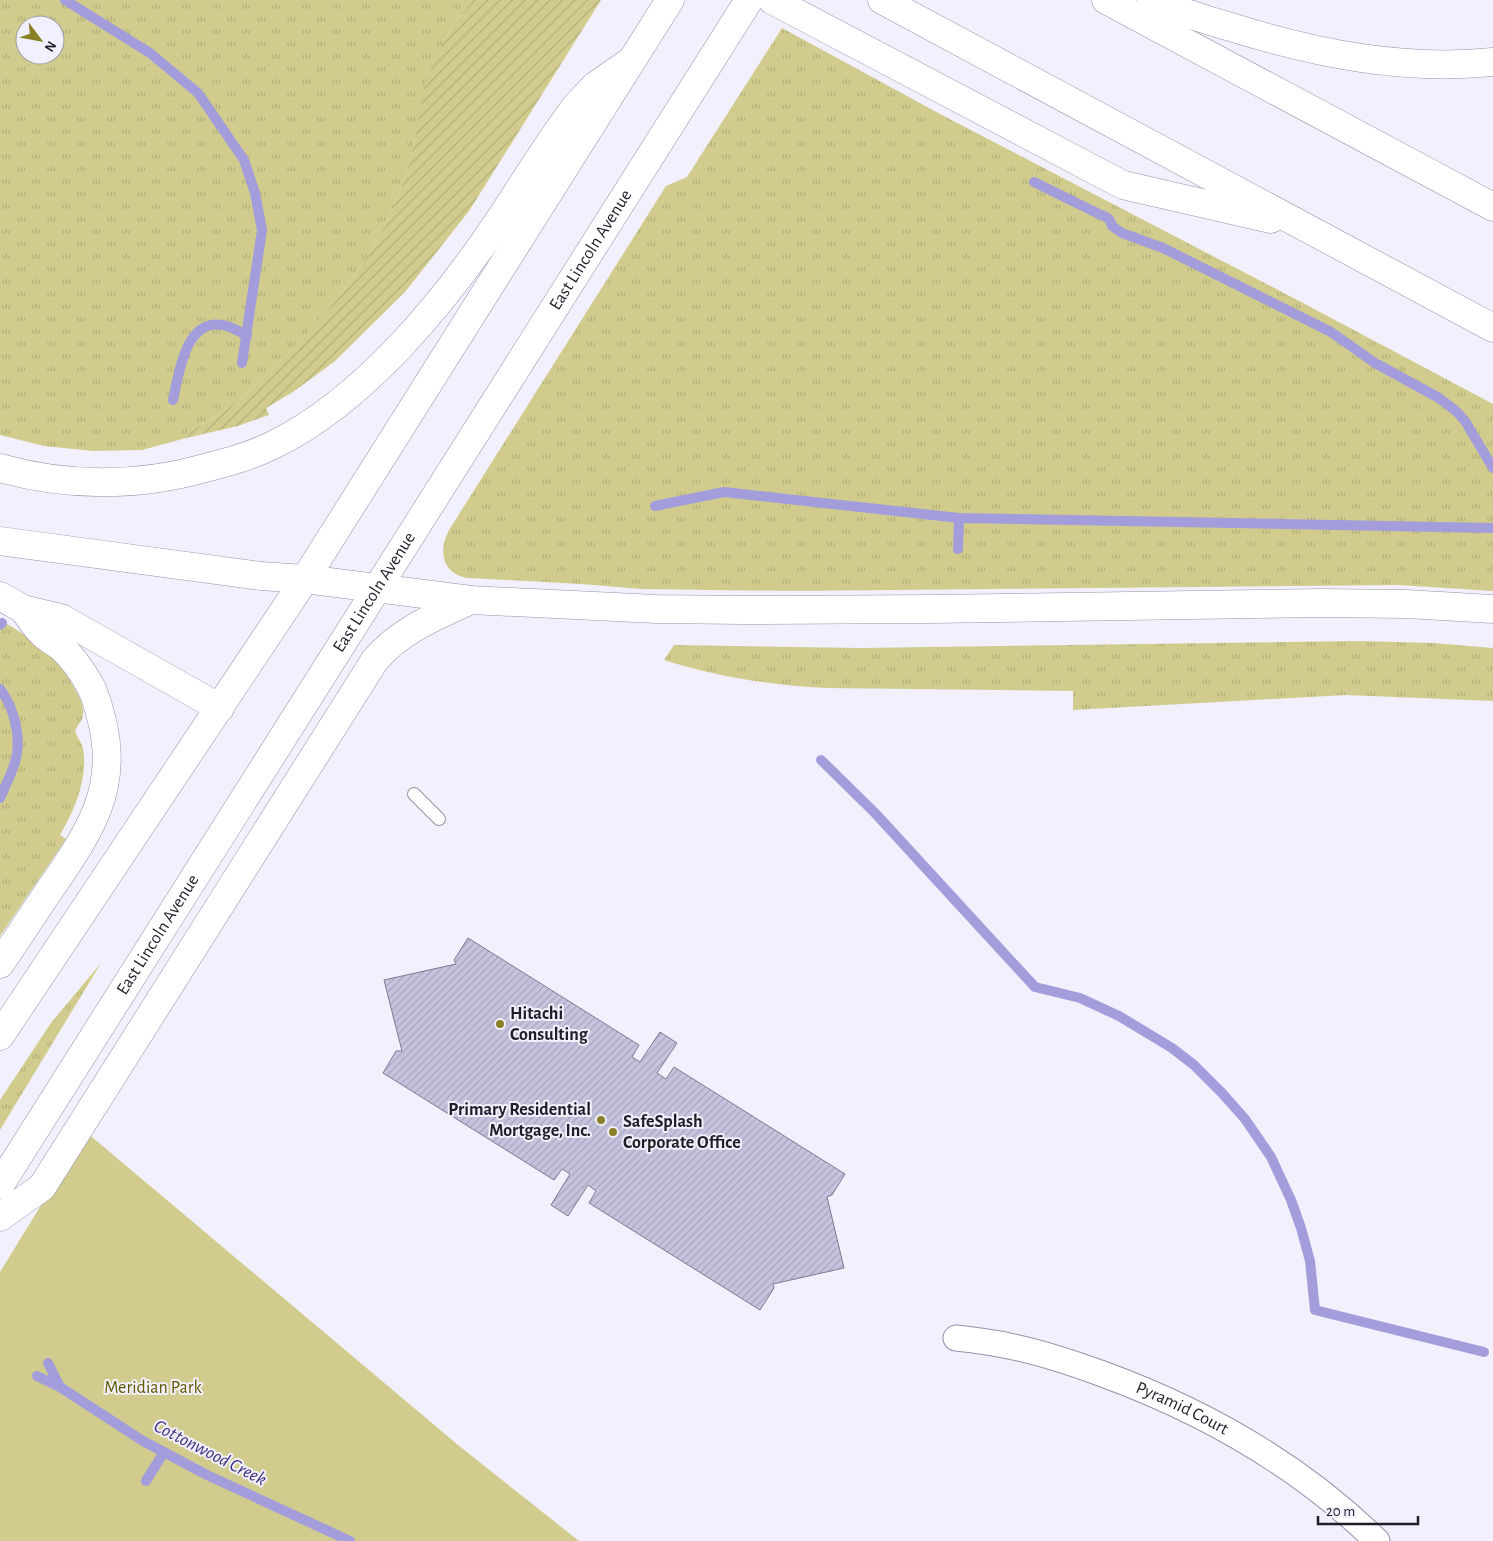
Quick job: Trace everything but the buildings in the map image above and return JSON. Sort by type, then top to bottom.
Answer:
[{"type":"main road","points":[[0,1036],[305,579],[670,0]]},
{"type":"main road","name":"East Lincoln Avenue","points":[[0,1185],[749,0]]},
{"type":"main road","points":[[772,0],[1123,185],[1306,228]]},
{"type":"main road","points":[[882,0],[1493,328]]},
{"type":"main road","points":[[1106,0],[1493,207]]},
{"type":"main road","points":[[1151,0],[1178,11],[1318,52],[1417,65],[1462,66],[1493,62]]},
{"type":"main road","points":[[0,468],[82,482],[122,482],[157,479],[193,472],[246,456],[274,445],[304,426],[356,389],[410,335],[482,245],[576,106],[595,86],[631,61]]},
{"type":"main road","points":[[0,540],[261,576],[305,579],[471,600],[742,610],[1302,603],[1398,604],[1493,609]]},
{"type":"main road","points":[[0,1217],[42,1187],[375,660],[394,640],[405,633],[471,600]]},
{"type":"main road","points":[[12,602],[61,618],[220,708]]},
{"type":"main road","points":[[0,964],[80,844],[102,798],[106,773],[104,728],[98,704],[91,687],[77,665],[12,602]]},
{"type":"street","name":"Pyramid Court","points":[[956,1338],[1010,1346],[1064,1360],[1133,1385],[1203,1417],[1297,1475],[1335,1503],[1377,1541]]},
{"type":"lane","points":[[414,794],[439,819]]},
{"type":"green space","points":[[0,0],[473,0],[456,21],[436,57],[426,83],[406,174],[385,226],[356,274],[303,339],[238,400],[214,418],[187,432],[186,438],[142,450],[93,451],[44,446],[0,435]]},
{"type":"green space","points":[[473,0],[601,0],[469,211],[405,292],[335,361],[293,392],[266,408],[269,415],[238,426],[186,438],[187,432],[214,418],[272,370],[303,339],[356,274],[385,226],[406,174],[422,96],[430,70],[456,21]]},
{"type":"green space","points":[[782,28],[940,114],[1493,404],[1493,591],[1398,585],[792,591],[642,589],[468,578],[453,572],[448,567],[443,553],[449,530],[666,186],[687,177]]},
{"type":"green space","points":[[0,620],[22,633],[43,649],[60,667],[78,695],[83,707],[83,714],[75,731],[82,747],[84,771],[79,794],[71,815],[60,835],[66,839],[0,936]]},
{"type":"green space","points":[[1358,641],[1433,643],[1493,648],[1493,701],[1346,695],[1073,710],[1073,691],[805,687],[724,676],[664,660],[674,645],[860,648]]},
{"type":"green space","points":[[101,963],[0,1130],[0,1100],[51,1023]]},
{"type":"green space","name":"Meridian Park","points":[[86,1132],[458,1445],[579,1541],[0,1541],[0,1272]]},
{"type":"waterway","points":[[65,0],[150,53],[198,93],[244,160],[255,193],[262,230],[242,363]]},
{"type":"waterway","points":[[1034,182],[1106,217],[1112,226],[1122,233],[1163,248],[1331,332],[1375,363],[1439,398],[1456,411],[1465,421],[1493,468]]},
{"type":"waterway","points":[[173,400],[181,363],[186,350],[200,330],[210,325],[223,325],[247,336]]},
{"type":"waterway","points":[[655,506],[724,492],[959,518],[1493,528]]},
{"type":"waterway","points":[[958,549],[959,518]]},
{"type":"waterway","points":[[0,689],[12,711],[18,745],[10,776],[0,798]]},
{"type":"waterway","points":[[821,760],[875,813],[1035,987],[1080,998],[1119,1016],[1172,1048],[1194,1065],[1222,1093],[1245,1119],[1271,1157],[1291,1200],[1310,1261],[1315,1310],[1484,1352]]},
{"type":"waterway","name":"Cottonwood Creek","points":[[48,1363],[60,1387],[143,1441],[207,1475],[350,1541]]},
{"type":"waterway","name":"Cottonwood Creek","points":[[37,1376],[60,1387]]},
{"type":"waterway","points":[[146,1481],[164,1452]]},
{"type":"place","name":"Hitachi Consulting","points":[[500,1024]]},
{"type":"place","name":"Primary Residential Mortgage, Inc.","points":[[601,1120]]},
{"type":"place","name":"SafeSplash Corporate Office","points":[[613,1132]]}]
